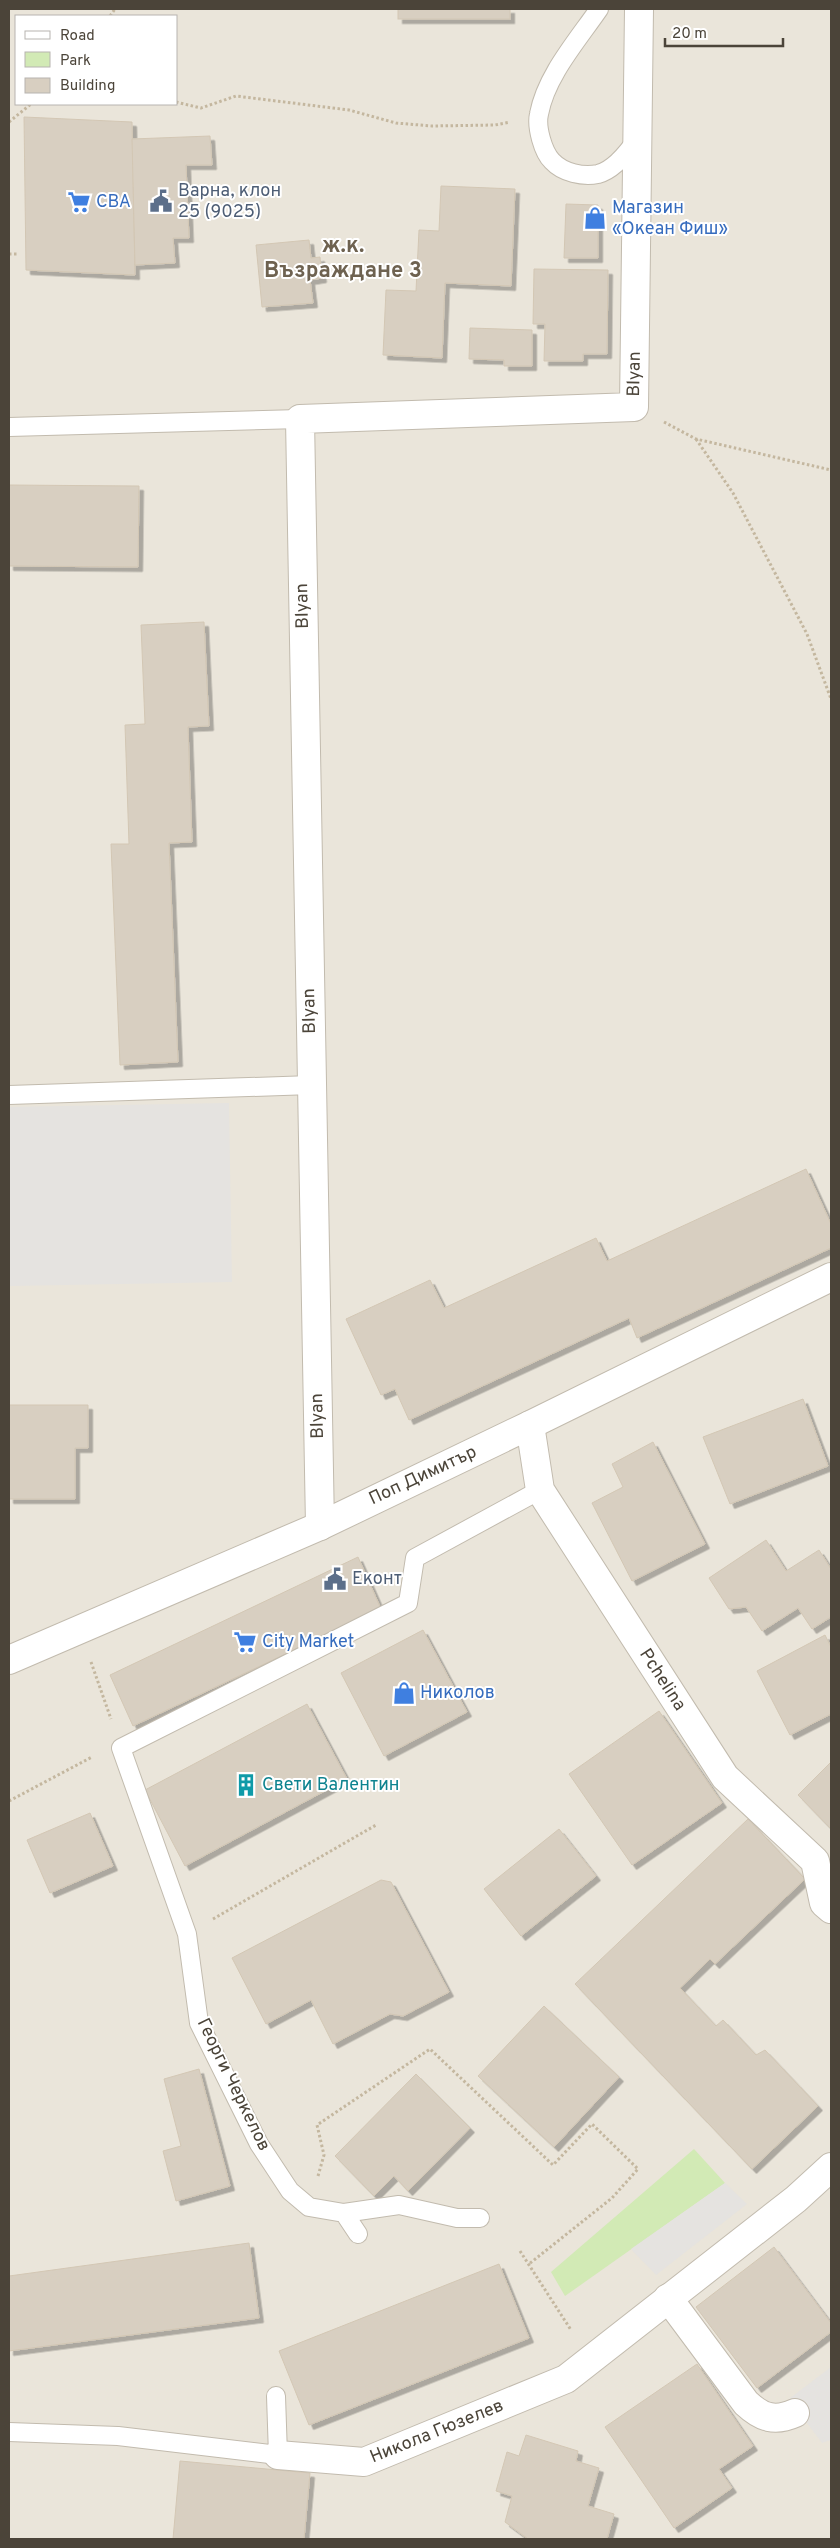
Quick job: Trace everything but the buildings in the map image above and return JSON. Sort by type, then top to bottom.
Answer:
[{"type":"street","name":"Blyan","points":[[320,1526],[300,419],[634,407],[639,9]]},
{"type":"street","name":"Поп Димитър","points":[[9,1660],[320,1526],[831,1277]]},
{"type":"street","name":"Pchelina","points":[[530,1425],[540,1490],[725,1777],[815,1861],[824,1902],[831,1909]]},
{"type":"street","name":"Никола Гюзелев","points":[[278,2455],[364,2462],[566,2379],[796,2199],[831,2167]]},
{"type":"street","points":[[668,2298],[746,2402],[758,2413],[772,2419],[784,2418],[795,2413]]},
{"type":"lane","points":[[599,9],[546,89],[538,116],[542,140],[552,161],[575,175],[637,174]]},
{"type":"lane","points":[[599,174],[622,158],[638,139]]},
{"type":"lane","points":[[9,427],[300,419]]},
{"type":"lane","points":[[9,1095],[312,1085]]},
{"type":"lane","points":[[121,1748],[408,1603],[416,1558],[540,1490]]},
{"type":"lane","name":"Георги Черкелов","points":[[121,1748],[187,1934],[199,2023],[259,2144],[290,2191],[309,2207]]},
{"type":"lane","points":[[309,2207],[344,2213],[399,2205],[457,2218],[480,2218]]},
{"type":"lane","points":[[344,2213],[358,2234]]},
{"type":"lane","points":[[276,2396],[278,2455]]},
{"type":"lane","name":"Никола Гюзелев","points":[[9,2432],[118,2436],[278,2455]]},
{"type":"path","points":[[178,102],[201,108],[236,96],[349,110],[396,123],[432,126],[495,125],[538,116]]},
{"type":"path","points":[[9,122],[30,105]]},
{"type":"path","points":[[9,254],[17,254]]},
{"type":"path","points":[[634,407],[696,439],[831,470]]},
{"type":"path","points":[[696,439],[733,493],[807,634],[831,699]]},
{"type":"path","points":[[9,1801],[98,1754],[121,1748],[80,1630]]},
{"type":"path","points":[[187,1934],[376,1825]]},
{"type":"path","points":[[309,2207],[324,2155],[317,2125],[430,2049],[553,2165],[592,2124],[638,2169],[612,2198],[529,2264]]},
{"type":"path","points":[[520,2252],[574,2334],[575,2372]]},
{"type":"shaded area","points":[[9,9],[831,9],[831,2539],[9,2539]]},
{"type":"shaded area","points":[[229,1103],[232,1282],[9,1286],[9,1107]]},
{"type":"shaded area","points":[[725,2183],[747,2204],[656,2275],[631,2249]]},
{"type":"shaded area","points":[[831,2367],[831,2440],[822,2443],[789,2399]]},
{"type":"green space","points":[[694,2149],[725,2183],[565,2296],[551,2272]]},
{"type":"place","name":"Варна, клон 25 (9025)","points":[[161,201]]},
{"type":"place","name":"CBA","points":[[79,202]]},
{"type":"place","name":"Магазин «Океан Фиш»","points":[[595,218]]},
{"type":"place","name":"Еконт","points":[[335,1579]]},
{"type":"place","name":"City Market","points":[[245,1642]]},
{"type":"place","name":"Николов","points":[[404,1693]]},
{"type":"place","name":"Свети Валентин","points":[[246,1785]]},
{"type":"district","name":"ж.к. Възраждане 3","points":[[343,258]]}]
